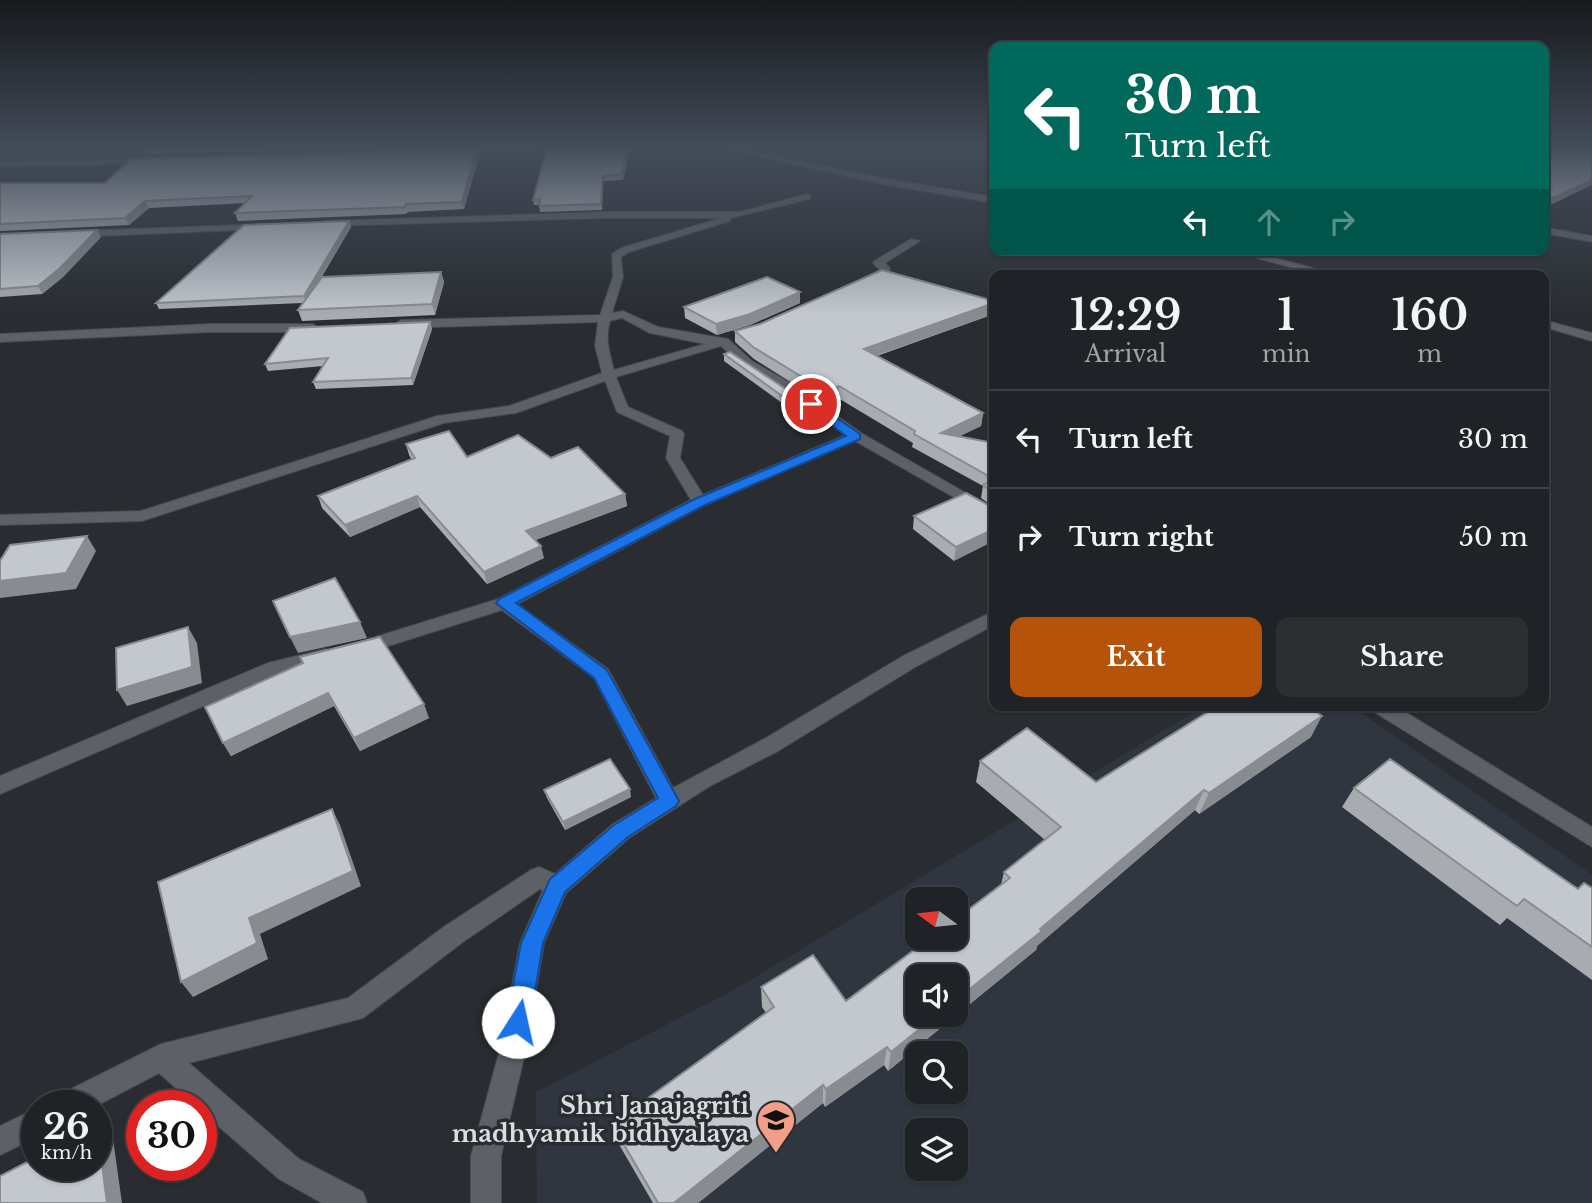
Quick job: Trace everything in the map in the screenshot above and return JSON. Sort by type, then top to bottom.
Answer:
[{"type":"street","points":[[700,502],[673,458],[677,434],[661,424],[642,419],[622,408],[610,375],[601,346],[601,331],[618,276],[616,256],[625,250],[784,203]]},
{"type":"street","points":[[312,224],[605,215],[740,215]]},
{"type":"street","points":[[64,234],[273,226]]},
{"type":"street","points":[[1549,231],[1592,239]]},
{"type":"street","points":[[856,285],[885,272],[885,268],[878,263],[915,241]]},
{"type":"street","points":[[1256,256],[1313,270]]},
{"type":"street","points":[[383,325],[606,318],[623,314],[654,330],[701,340],[729,340]]},
{"type":"street","points":[[1549,325],[1592,337]]},
{"type":"street","points":[[0,338],[209,328],[329,328]]},
{"type":"street","points":[[0,520],[142,516],[442,419],[512,410],[610,375],[729,340]]},
{"type":"street","points":[[729,340],[748,363],[789,388],[856,436],[989,512]]},
{"type":"street","points":[[0,785],[275,668],[384,642],[504,603],[700,502],[856,436]]},
{"type":"street","points":[[504,603],[601,674],[669,801]]},
{"type":"street","points":[[486,1203],[486,1156],[513,1049],[532,943],[557,886],[621,831],[669,801],[771,746],[911,661],[989,620]]},
{"type":"street","points":[[1388,711],[1592,838]]},
{"type":"street","points":[[98,1090],[161,1057],[354,1009],[454,934],[539,877],[557,886]]},
{"type":"street","points":[[161,1057],[289,1169],[352,1203]]},
{"type":"street","points":[[0,1141],[21,1130]]},
{"type":"shaded area","points":[[1196,711],[1359,711],[1592,875],[1592,1203],[537,1203],[536,1092],[732,991]]},
{"type":"building","points":[[0,203],[142,203],[125,218],[0,224]]},
{"type":"building","points":[[245,203],[430,203],[406,204],[405,207],[235,213]]},
{"type":"building","points":[[539,203],[601,203],[601,204],[539,206]]},
{"type":"building","points":[[349,221],[304,296],[156,303],[244,225]]},
{"type":"building","points":[[97,230],[59,269],[38,286],[0,289],[0,234]]},
{"type":"building","points":[[882,270],[989,300],[989,305],[864,349],[983,413],[941,433],[989,442],[989,476],[914,434],[915,431],[839,386],[825,391],[753,347],[735,331],[760,324]]},
{"type":"building","points":[[441,272],[432,304],[298,310],[322,277]]},
{"type":"building","points":[[767,277],[800,292],[750,314],[716,324],[684,307]]},
{"type":"building","points":[[430,322],[411,378],[313,382],[328,358],[265,364],[290,328]]},
{"type":"building","points":[[730,352],[807,403],[797,407],[724,354]]},
{"type":"building","points":[[449,431],[467,457],[518,435],[551,458],[578,447],[625,494],[526,531],[541,546],[484,572],[417,496],[345,525],[318,496],[415,458],[406,444]]},
{"type":"building","points":[[966,493],[989,505],[989,531],[956,547],[914,516]]},
{"type":"building","points":[[87,536],[66,573],[0,581],[0,561],[10,545]]},
{"type":"building","points":[[335,578],[360,622],[290,637],[273,601]]},
{"type":"building","points":[[188,627],[192,667],[117,690],[116,648]]},
{"type":"building","points":[[380,637],[424,704],[354,738],[328,693],[223,743],[205,707],[303,663],[300,657]]},
{"type":"building","points":[[1209,711],[1315,711],[1322,716],[1209,793],[1204,790],[1040,929],[1042,931],[968,990],[968,964],[905,964],[905,1027],[922,1027],[891,1052],[887,1047],[826,1089],[823,1085],[674,1203],[658,1203],[612,1124],[774,1007],[761,987],[813,955],[846,1001],[914,950],[968,950],[968,910],[1010,878],[1004,872],[1061,827],[980,761],[1027,728],[1096,782]]},
{"type":"building","points":[[610,759],[630,789],[563,822],[544,790]]},
{"type":"building","points":[[1390,759],[1578,889],[1584,883],[1592,888],[1592,947],[1524,899],[1517,906],[1354,788]]},
{"type":"building","points":[[332,809],[353,871],[249,918],[257,943],[181,982],[158,882]]},
{"type":"building","points":[[21,1165],[21,1181],[104,1181],[107,1203],[0,1203],[0,1176]]},
{"type":"place","name":"Shri Janajagriti madhyamik bidhyalaya","points":[[776,1154]]},
{"type":"route","points":[[518,1022],[532,943],[557,886],[621,831],[669,801],[601,674],[504,603],[700,502],[856,436],[811,404]]}]
